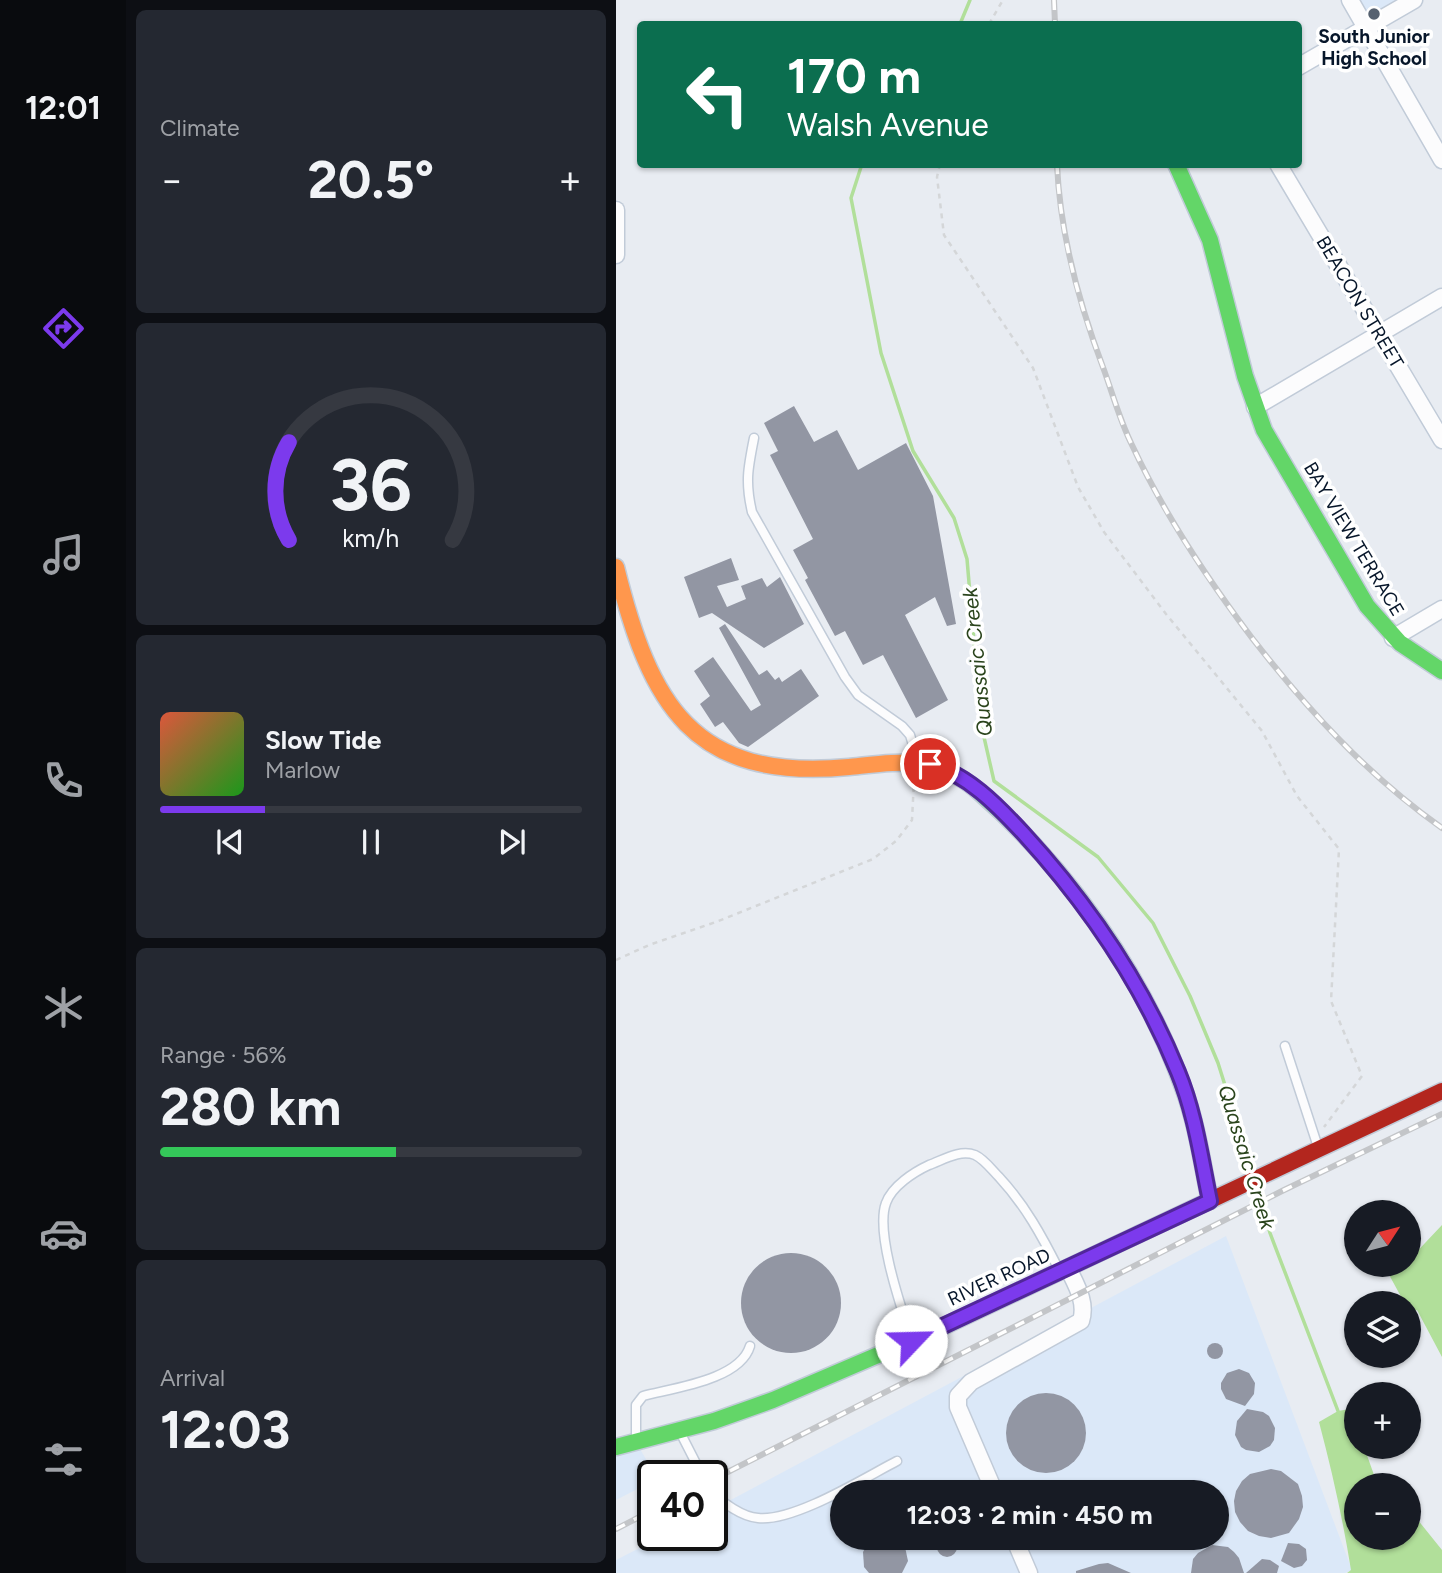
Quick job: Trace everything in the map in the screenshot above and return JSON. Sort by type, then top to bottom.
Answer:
[{"type":"street","points":[[1350,0],[1442,160]]},
{"type":"street","points":[[1302,65],[1414,0]]},
{"type":"street","name":"BAY VIEW TERRACE","points":[[1178,168],[1210,240],[1255,407],[1264,430],[1367,606],[1393,638],[1410,652],[1442,671]]},
{"type":"street","name":"BEACON STREET","points":[[1280,168],[1442,440]]},
{"type":"street","points":[[616,210],[616,255]]},
{"type":"street","points":[[1255,407],[1442,297]]},
{"type":"street","points":[[616,567],[657,686],[680,720],[711,746],[754,762],[780,767],[930,764],[957,775],[1007,816],[1040,851],[1108,939],[1134,983],[1178,1072],[1189,1104],[1210,1201]]},
{"type":"street","points":[[1393,638],[1442,609]]},
{"type":"street","name":"RIVER ROAD","points":[[616,1447],[714,1421],[773,1400],[911,1341],[1442,1091]]},
{"type":"street","points":[[989,1480],[958,1407],[958,1396],[971,1381],[1081,1321],[1083,1302],[1064,1270]]},
{"type":"street","points":[[1019,1550],[1029,1573]]},
{"type":"lane","points":[[754,438],[746,490],[752,512],[845,677],[858,695],[911,735],[914,745],[913,763]]},
{"type":"lane","points":[[1285,1046],[1320,1149]]},
{"type":"lane","points":[[911,1341],[883,1230],[886,1203],[898,1185],[923,1168],[957,1153],[974,1155],[990,1167],[1031,1216],[1064,1270]]},
{"type":"lane","points":[[636,1442],[636,1405],[643,1396],[724,1373],[747,1353],[750,1346]]},
{"type":"lane","points":[[679,1429],[694,1460]]},
{"type":"lane","points":[[728,1505],[747,1516],[760,1519],[783,1516],[809,1507],[897,1461]]},
{"type":"path","points":[[991,21],[1003,0]]},
{"type":"path","points":[[939,168],[937,177],[944,235],[1033,368],[1078,487],[1104,532],[1262,731],[1297,796],[1339,849],[1331,1001],[1362,1076],[1323,1129],[1320,1149]]},
{"type":"path","points":[[616,960],[873,859],[896,841],[912,820],[915,794],[913,763]]},
{"type":"shaded area","name":"South Junior High School","points":[[1350,0],[1414,0],[1366,29]]},
{"type":"shaded area","points":[[1442,1225],[1442,1357],[1421,1318],[1421,1291],[1398,1291],[1391,1278],[1421,1278],[1421,1247]]},
{"type":"shaded area","points":[[1226,1236],[1352,1570],[1345,1573],[616,1573],[616,1560],[637,1549],[728,1551],[728,1501]]},
{"type":"shaded area","points":[[1344,1410],[1344,1459],[1368,1459],[1373,1473],[1344,1473],[1344,1533],[1319,1422]]},
{"type":"shaded area","points":[[636,1442],[646,1460],[637,1460],[637,1489],[616,1500],[616,1446]]},
{"type":"shaded area","points":[[1421,1524],[1442,1550],[1442,1573],[1347,1573],[1351,1570],[1347,1550],[1421,1550]]},
{"type":"building","points":[[794,406],[814,442],[837,430],[858,470],[906,443],[933,496],[956,624],[947,626],[935,597],[905,615],[948,700],[916,718],[883,655],[863,665],[845,631],[835,636],[805,580],[808,578],[793,550],[813,539],[770,455],[778,451],[764,423]]},
{"type":"building","points":[[731,558],[739,580],[717,586],[727,607],[746,599],[741,586],[762,578],[767,587],[780,577],[804,624],[764,648],[712,613],[699,618],[684,577]]},
{"type":"building","points":[[725,624],[759,675],[767,670],[775,680],[779,677],[782,682],[801,669],[819,696],[748,747],[739,743],[723,722],[715,727],[700,704],[710,696],[694,671],[713,657],[751,711],[761,705],[719,628]]},
{"type":"building","points":[[791,1253],[810,1257],[826,1268],[837,1284],[841,1303],[837,1322],[826,1338],[810,1349],[791,1353],[772,1349],[756,1338],[745,1322],[741,1303],[745,1284],[756,1268],[772,1257]]},
{"type":"building","points":[[1215,1343],[1223,1351],[1215,1359],[1207,1351]]},
{"type":"building","points":[[1239,1369],[1249,1373],[1255,1383],[1254,1394],[1245,1406],[1226,1399],[1221,1389],[1221,1383],[1227,1373]]},
{"type":"building","points":[[1046,1393],[1061,1396],[1074,1405],[1083,1418],[1086,1433],[1083,1448],[1074,1461],[1061,1470],[1046,1473],[1031,1470],[1018,1461],[1009,1448],[1006,1433],[1009,1418],[1018,1405],[1031,1396]]},
{"type":"building","points":[[1247,1409],[1269,1416],[1275,1428],[1274,1440],[1270,1446],[1259,1452],[1241,1447],[1235,1435],[1237,1421]]},
{"type":"building","points":[[1271,1469],[1281,1471],[1298,1484],[1303,1507],[1299,1519],[1289,1533],[1271,1538],[1248,1531],[1235,1512],[1234,1501],[1236,1491],[1250,1474]]},
{"type":"building","points":[[1288,1543],[1299,1544],[1306,1549],[1307,1560],[1302,1566],[1294,1568],[1281,1561]]},
{"type":"building","points":[[1229,1548],[1239,1558],[1244,1573],[1191,1573],[1193,1559],[1203,1550],[1229,1550]]},
{"type":"building","points":[[906,1550],[908,1561],[902,1573],[869,1573],[864,1567],[863,1552]]},
{"type":"building","points":[[938,1550],[956,1550],[947,1557]]},
{"type":"building","points":[[1262,1559],[1270,1560],[1279,1566],[1277,1573],[1246,1573]]},
{"type":"building","points":[[1108,1563],[1131,1573],[1076,1573],[1076,1571]]},
{"type":"waterway","name":"Quassaic Creek","points":[[961,21],[970,0]]},
{"type":"waterway","name":"Quassaic Creek","points":[[861,168],[851,198],[881,353],[913,451],[954,518],[967,559],[981,724],[994,781],[1098,857],[1153,923],[1190,996],[1218,1063],[1252,1171]]},
{"type":"waterway","name":"Quassaic Creek","points":[[1257,1186],[1270,1233],[1338,1411]]},
{"type":"railway","points":[[1054,0],[1055,21]]},
{"type":"railway","points":[[1057,168],[1062,217],[1072,269],[1087,320],[1128,436],[1172,520],[1235,615],[1295,691],[1364,764],[1442,828]]},
{"type":"railway","points":[[728,1472],[1282,1191],[1442,1114]]},
{"type":"railway","points":[[616,1529],[637,1518]]},
{"type":"traffic: fast","points":[[1178,168],[1210,240],[1245,376],[1264,430],[1367,606],[1400,643],[1442,671]]},
{"type":"traffic: fast","points":[[976,789],[1041,853],[1071,888],[1123,963],[1146,1003],[1188,1101],[1210,1201]]},
{"type":"traffic: fast","points":[[616,1447],[714,1421],[773,1400],[934,1331],[1139,1234]]},
{"type":"traffic: slow","points":[[616,567],[629,616],[645,658],[663,694],[686,724],[715,746],[751,761],[795,768],[916,763],[945,771],[976,789]]},
{"type":"traffic: jam","points":[[1139,1234],[1442,1091]]},
{"type":"place","name":"South Junior High School","points":[[1374,14]]},
{"type":"route","points":[[911,1341],[1210,1201],[1189,1104],[1178,1072],[1128,972],[1108,939],[1040,851],[1007,816],[957,775],[930,764]]}]
